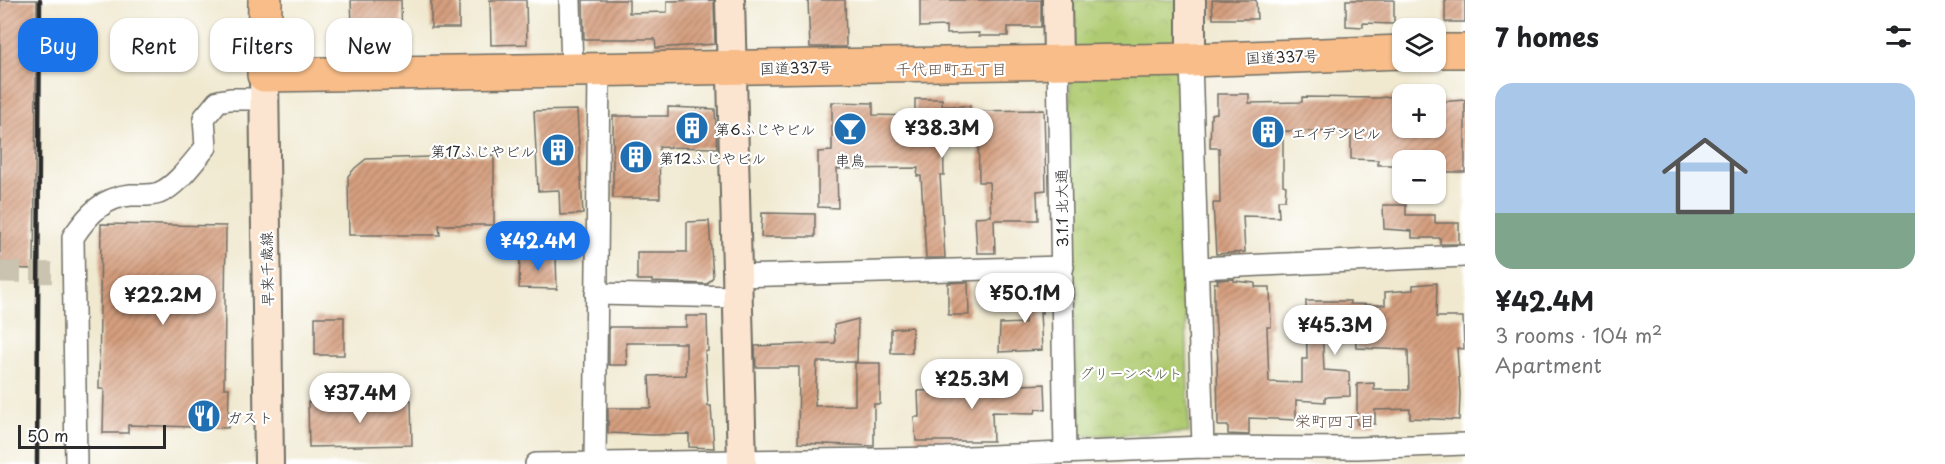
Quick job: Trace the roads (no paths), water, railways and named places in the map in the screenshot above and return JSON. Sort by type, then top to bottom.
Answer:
[{"type":"highway","points":[[264,87],[265,0]]},
{"type":"highway","points":[[1446,51],[1465,51]]},
{"type":"highway","name":"国道337号","points":[[264,87],[585,70],[1191,60],[1392,52]]},
{"type":"street","points":[[570,0],[585,70],[596,294],[595,463]]},
{"type":"street","points":[[730,0],[742,463]]},
{"type":"street","name":"3.1.1 北大通","points":[[1057,0],[1065,452]]},
{"type":"street","points":[[1191,0],[1203,447]]},
{"type":"street","points":[[76,464],[73,237],[91,213],[103,202],[121,196],[158,194],[166,190],[188,169],[206,147],[204,118],[218,101],[264,87]]},
{"type":"street","name":"早来千歳線","points":[[264,87],[269,464]]},
{"type":"street","points":[[1198,268],[1465,256]]},
{"type":"street","points":[[596,294],[1062,267]]},
{"type":"street","points":[[536,464],[945,461],[1065,452],[1203,447],[1357,456],[1465,444]]},
{"type":"tunnel","points":[[0,272],[74,273]]},
{"type":"railway","points":[[37,464],[40,0]]},
{"type":"place","name":"第6ふじやビル","points":[[692,128]]},
{"type":"place","name":"串鳥","points":[[850,129]]},
{"type":"place","name":"エイデンビル","points":[[1268,132]]},
{"type":"place","name":"第17ふじやビル","points":[[558,150]]},
{"type":"place","name":"第12ふじやビル","points":[[636,157]]},
{"type":"place","name":"ガスト","points":[[204,416]]},
{"type":"district","name":"千代田町五丁目","points":[[951,68]]},
{"type":"district","name":"栄町四丁目","points":[[1335,420]]},
{"type":"park label","name":"グリーンベルト","points":[[1131,372]]}]
